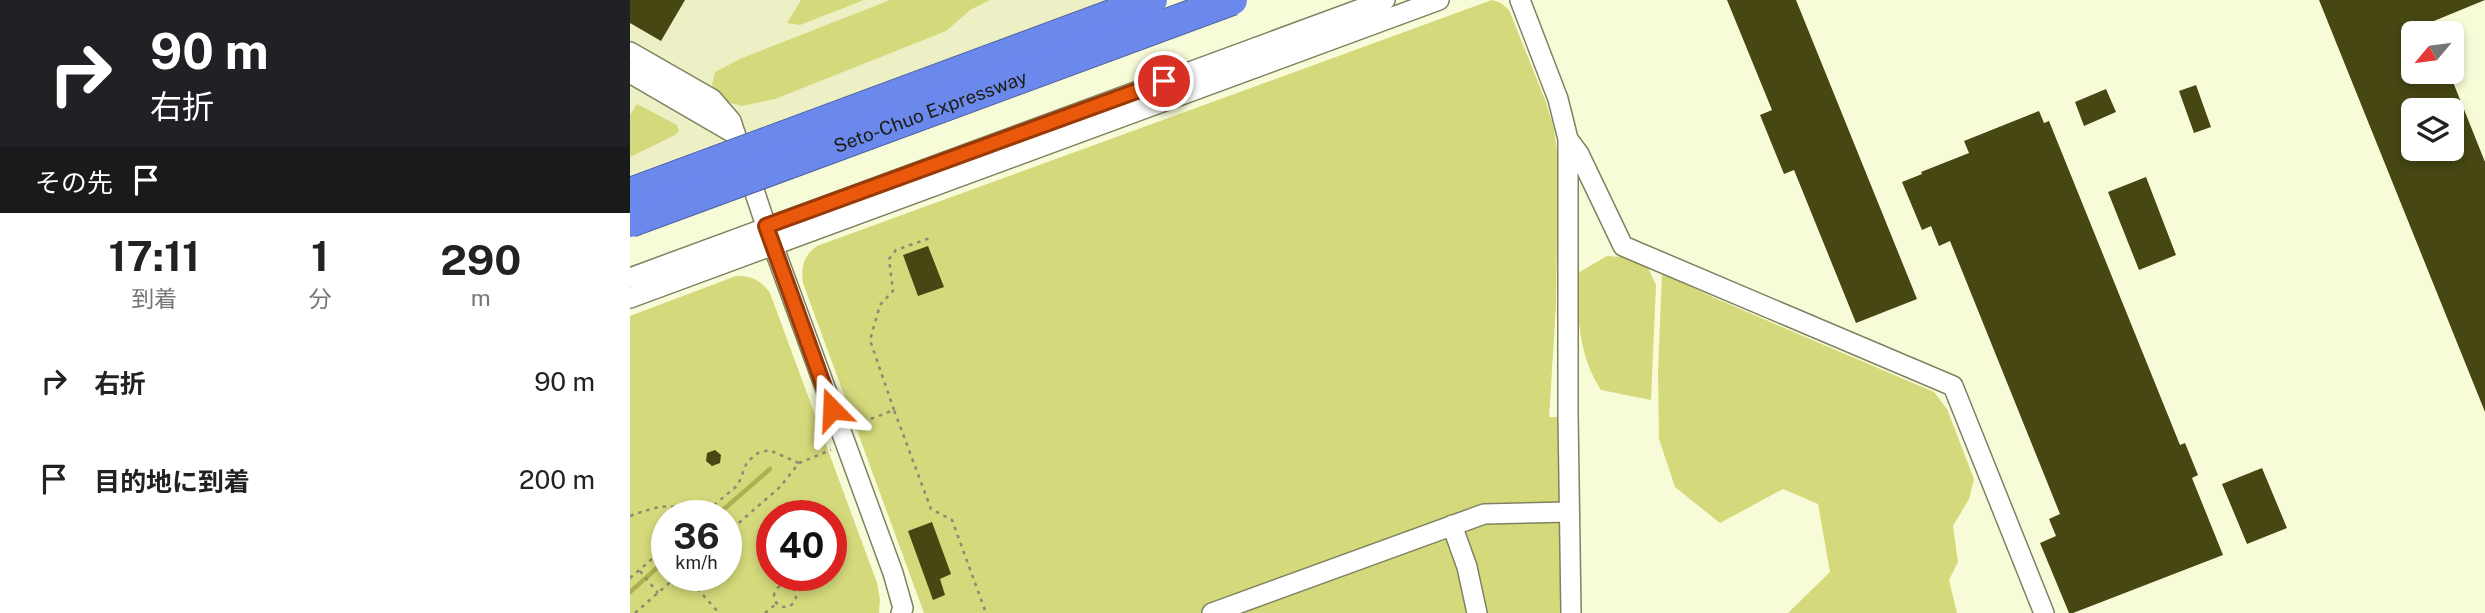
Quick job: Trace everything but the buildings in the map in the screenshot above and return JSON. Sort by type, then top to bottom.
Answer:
[{"type":"highway","name":"Seto-Chuo Expressway","points":[[630,193],[1152,0]]},
{"type":"highway","name":"Seto-Chuo Expressway","points":[[630,222],[1232,0]]},
{"type":"street","points":[[630,298],[769,236],[1385,0]]},
{"type":"street","points":[[630,278],[769,236],[1439,0]]},
{"type":"street","points":[[1520,0],[1558,99],[1568,139],[1571,613]]},
{"type":"street","points":[[630,52],[712,99],[731,121],[769,236],[893,573],[903,608],[901,613]]},
{"type":"street","points":[[630,73],[736,135]]},
{"type":"street","points":[[630,88],[695,124],[736,135]]},
{"type":"street","points":[[1568,139],[1579,154],[1623,246],[1953,386],[2044,613]]},
{"type":"street","points":[[1212,613],[1484,514],[1569,512]]},
{"type":"street","points":[[1452,525],[1467,567],[1477,613]]},
{"type":"path","points":[[933,237],[896,250],[889,259],[894,291],[880,305],[870,340],[930,509],[952,520],[986,613]]},
{"type":"path","points":[[852,426],[894,410]]},
{"type":"path","points":[[720,500],[737,485],[747,463],[758,453],[769,450],[799,463]]},
{"type":"path","points":[[742,520],[780,487],[799,463],[832,450]]},
{"type":"path","points":[[630,516],[651,509]]},
{"type":"path","points":[[630,578],[651,560]]},
{"type":"path","points":[[635,613],[658,593],[639,570]]},
{"type":"path","points":[[781,585],[794,589],[796,596],[791,606],[783,607],[776,603],[775,590],[781,585]]},
{"type":"path","points":[[699,591],[719,613]]},
{"type":"path","points":[[765,613],[776,603]]},
{"type":"path","points":[[791,606],[794,612]]},
{"type":"shaded area","points":[[630,0],[1109,0],[630,175]]},
{"type":"green space","points":[[801,0],[864,0],[800,25],[787,23]]},
{"type":"green space","points":[[890,0],[990,0],[970,10],[946,31],[775,99],[742,106],[724,101],[712,86],[715,72],[742,58]]},
{"type":"green space","points":[[1492,0],[1509,10],[1546,102],[1554,129],[1558,158],[1556,306],[1549,417],[1561,417],[1560,613],[924,613],[803,283],[803,267],[809,254],[817,246]]},
{"type":"green space","points":[[637,104],[677,125],[679,131],[630,157],[630,115]]},
{"type":"green space","points":[[1607,256],[1634,258],[1648,268],[1656,285],[1651,400],[1601,390],[1587,362],[1580,334],[1578,273]]},
{"type":"green space","points":[[1662,273],[1934,392],[1947,409],[1974,479],[1969,499],[1953,526],[1958,562],[1949,580],[1957,613],[1788,613],[1830,572],[1818,504],[1783,489],[1720,523],[1675,487],[1659,439],[1658,373]]},
{"type":"green space","points":[[736,276],[752,278],[770,293],[846,500],[756,500],[756,591],[847,591],[847,502],[877,583],[879,613],[630,613],[630,316]]},
{"type":"waterway","points":[[734,500],[770,469]]},
{"type":"waterway","points":[[630,592],[651,573]]},
{"type":"railway","points":[[630,210],[1200,0]]},
{"type":"route","points":[[832,409],[766,226],[1164,81]]}]
